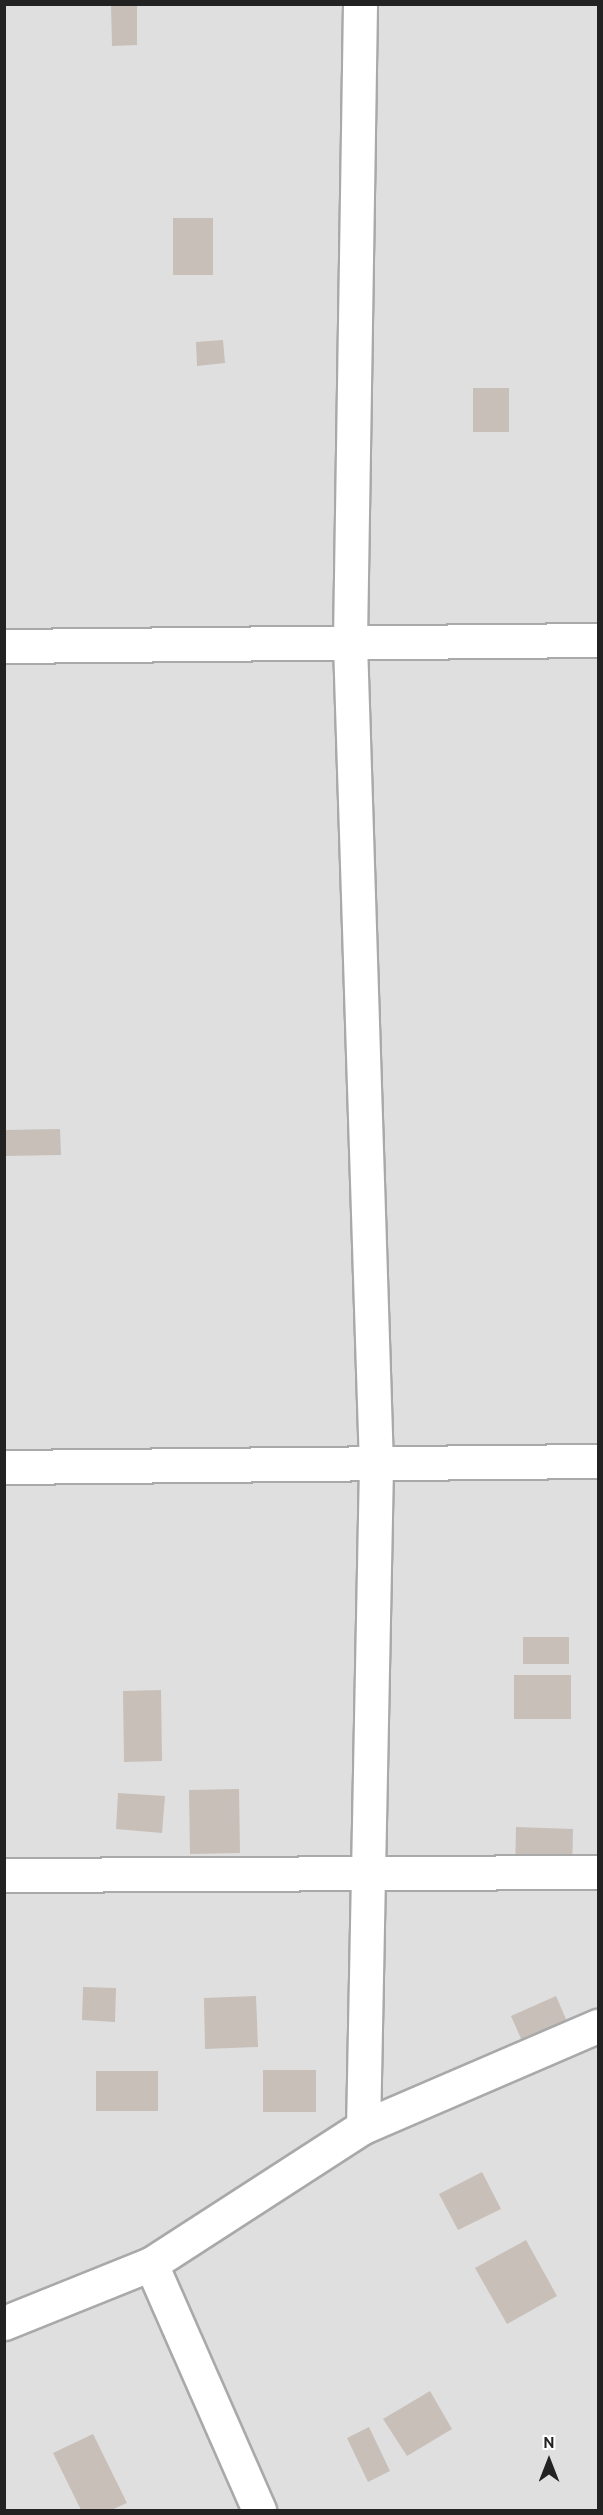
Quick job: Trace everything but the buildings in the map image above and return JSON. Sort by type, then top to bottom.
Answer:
[{"type":"street","points":[[360,4],[350,643],[376,1465],[363,2127]]},
{"type":"street","points":[[4,646],[598,640]]},
{"type":"street","points":[[4,1467],[598,1461]]},
{"type":"street","points":[[4,1875],[368,1875],[598,1872]]},
{"type":"street","points":[[4,2323],[151,2264],[363,2127],[598,2026]]},
{"type":"street","points":[[151,2264],[259,2511]]},
{"type":"shaded area","points":[[5,5],[598,5],[598,2510],[5,2510]]}]
